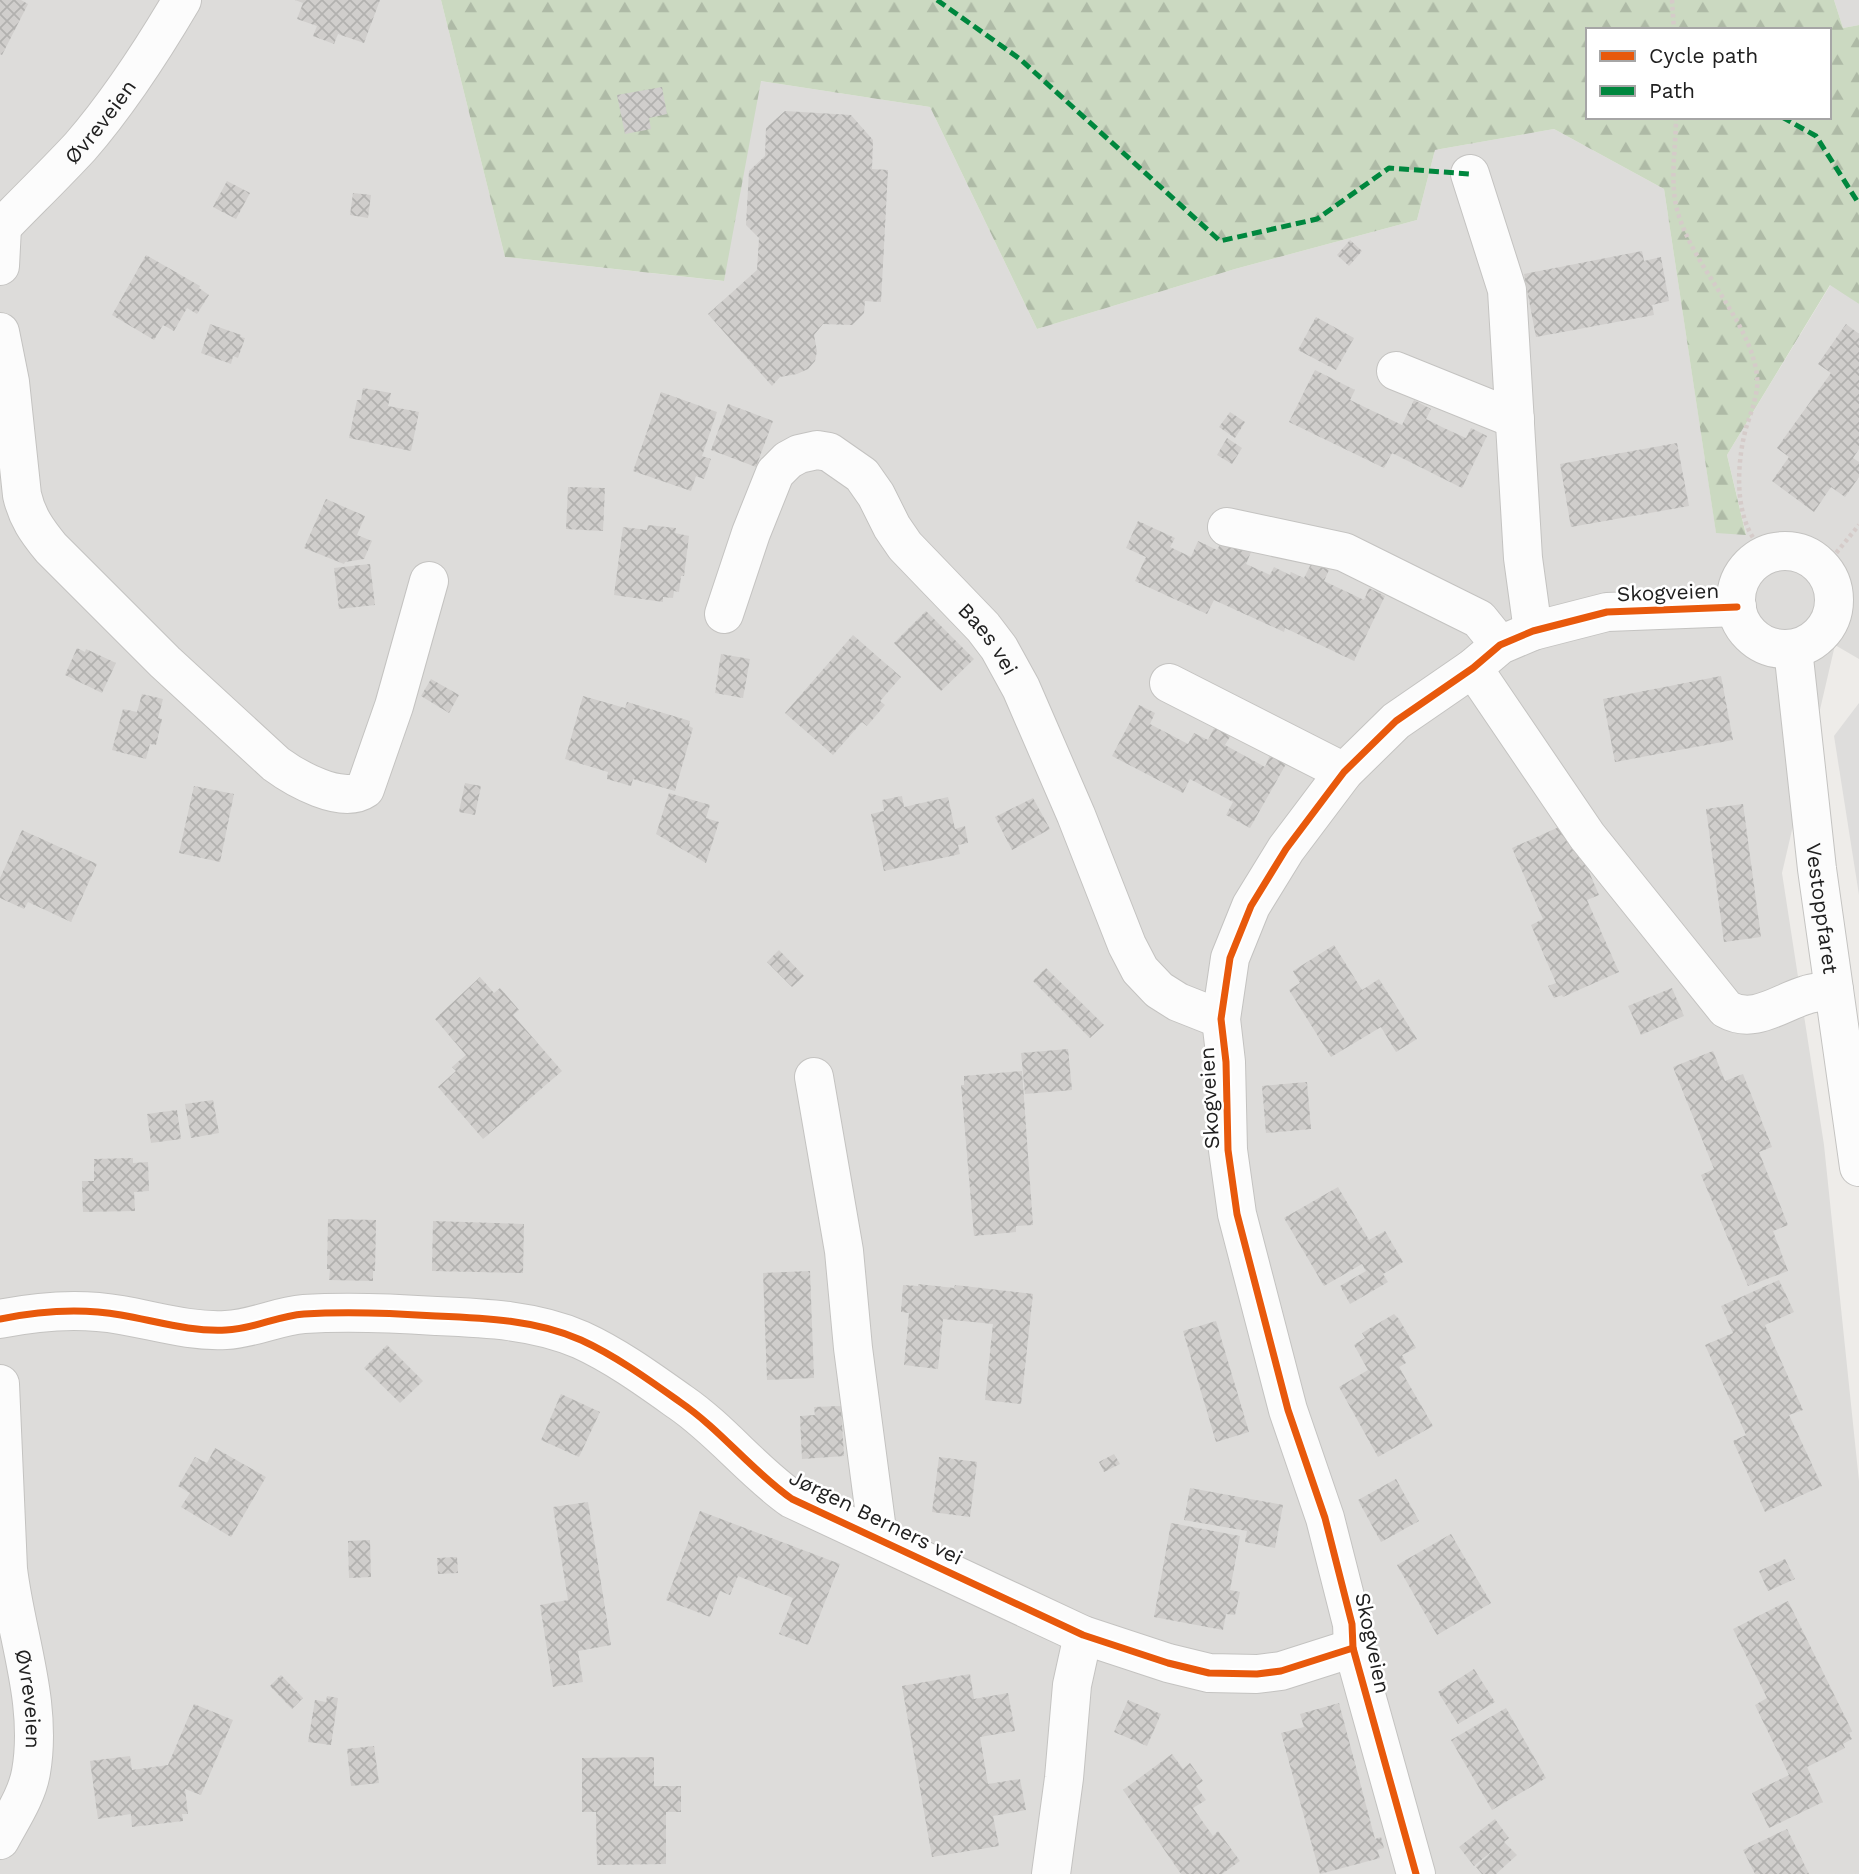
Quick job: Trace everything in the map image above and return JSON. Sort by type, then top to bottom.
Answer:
[{"type":"street","name":"Øvreveien","points":[[1,228],[79,148],[112,107],[161,36],[182,0]]},
{"type":"street","points":[[1470,174],[1507,290],[1523,558],[1502,648]]},
{"type":"street","points":[[0,266],[1,228]]},
{"type":"street","points":[[0,332],[10,382],[22,495],[26,511],[35,528],[51,548],[165,662],[294,778],[330,792],[359,793],[365,789],[394,706],[429,581]]},
{"type":"street","points":[[1396,372],[1515,419]]},
{"type":"street","name":"Baes vei","points":[[724,614],[775,473],[788,460],[817,450],[829,452],[862,475],[905,546],[984,627],[1016,678],[1076,815],[1127,945],[1140,970],[1159,990],[1178,1002],[1221,1019]]},
{"type":"street","points":[[1227,527],[1344,552],[1479,619],[1502,648],[1587,836],[1726,1010],[1752,1016],[1809,993],[1834,990]]},
{"type":"street","points":[[1796,552],[1823,569],[1833,590],[1834,607],[1830,621],[1821,634],[1808,644],[1793,649],[1778,649],[1763,644],[1750,635],[1741,621],[1737,607],[1737,591],[1752,564],[1766,555],[1796,552]]},
{"type":"street","name":"Skogveien","points":[[1416,1874],[1353,1648],[1352,1624],[1325,1518],[1288,1409],[1237,1214],[1228,1150],[1226,1062],[1221,1019],[1230,958],[1251,906],[1286,849],[1344,772],[1396,722],[1502,648],[1606,612],[1737,607]]},
{"type":"street","name":"Vestoppfaret","points":[[1793,649],[1817,869],[1859,1167]]},
{"type":"street","points":[[1169,683],[1344,772]]},
{"type":"street","name":"Jørgen Berners vei","points":[[814,1077],[844,1251],[853,1348],[878,1538]]},
{"type":"street","name":"Jørgen Berners vei","points":[[0,1319],[30,1313],[97,1312],[189,1329],[225,1331],[300,1314],[361,1312],[488,1319],[547,1328],[582,1340],[627,1366],[684,1405],[792,1499],[1083,1635],[1168,1663],[1209,1673],[1257,1674],[1281,1671],[1353,1648]]},
{"type":"street","name":"Øvreveien","points":[[0,1384],[8,1569],[31,1690],[34,1736],[31,1773],[24,1795],[0,1840]]},
{"type":"street","points":[[1051,1874],[1064,1778],[1072,1685],[1083,1635]]},
{"type":"path","points":[[1672,0],[1674,28]]},
{"type":"path","points":[[1676,119],[1673,184],[1678,214],[1699,260],[1748,343],[1755,363],[1757,390],[1740,460],[1741,496],[1749,531],[1766,555]]},
{"type":"path","points":[[1823,569],[1859,525]]},
{"type":"shaded area","points":[[0,0],[441,0],[505,257],[723,281],[760,81],[930,107],[1037,329],[1235,269],[1417,220],[1435,150],[1554,129],[1664,189],[1716,532],[1746,534],[1727,455],[1831,284],[1859,304],[1859,659],[1835,645],[1782,873],[1824,1145],[1859,1481],[1859,1874],[0,1874]]},
{"type":"shaded area","points":[[1834,0],[1859,0],[1859,25],[1843,28]]},
{"type":"shaded area","points":[[1859,703],[1859,895],[1834,736]]},
{"type":"green space","points":[[441,0],[1834,0],[1843,28],[1859,25],[1859,304],[1830,285],[1727,455],[1746,535],[1716,533],[1664,189],[1554,129],[1435,150],[1417,220],[1235,269],[1037,329],[930,107],[761,81],[724,281],[505,257]]},
{"type":"building","points":[[0,0],[21,0],[28,4],[2,55],[0,54]]},
{"type":"building","points":[[295,0],[380,0],[364,43],[338,34],[334,44],[313,36],[317,26],[297,19],[303,3]]},
{"type":"building","points":[[662,87],[667,114],[649,118],[651,129],[625,134],[617,95]]},
{"type":"building","points":[[785,111],[851,115],[873,140],[872,169],[888,170],[881,302],[865,301],[864,313],[852,325],[823,324],[814,335],[817,351],[815,361],[808,369],[780,377],[772,386],[708,314],[757,270],[759,238],[746,225],[749,171],[765,156],[766,128]]},
{"type":"building","points":[[227,181],[250,193],[236,219],[213,207]]},
{"type":"building","points":[[353,193],[371,195],[368,218],[350,215]]},
{"type":"building","points":[[1350,240],[1362,251],[1349,266],[1337,255]]},
{"type":"building","points":[[1642,251],[1644,261],[1661,257],[1669,301],[1652,305],[1654,315],[1536,337],[1524,274]]},
{"type":"building","points":[[146,255],[200,286],[199,288],[209,295],[197,314],[187,308],[174,331],[163,325],[154,340],[112,315]]},
{"type":"building","points":[[1316,317],[1354,338],[1336,370],[1298,350]]},
{"type":"building","points":[[210,324],[245,338],[238,358],[233,356],[231,364],[201,353]]},
{"type":"building","points":[[1846,324],[1859,334],[1859,449],[1853,458],[1859,462],[1859,477],[1845,497],[1831,487],[1814,512],[1772,481],[1789,457],[1777,448],[1831,373],[1818,364]]},
{"type":"building","points":[[1315,370],[1355,390],[1350,400],[1402,425],[1414,400],[1431,409],[1426,419],[1446,429],[1466,438],[1471,428],[1487,436],[1462,488],[1392,453],[1384,468],[1289,422]]},
{"type":"building","points":[[363,388],[391,393],[388,406],[419,412],[411,451],[349,438],[357,400],[361,400]]},
{"type":"building","points":[[661,392],[717,412],[702,456],[711,459],[704,479],[696,476],[691,491],[633,471]]},
{"type":"building","points":[[728,404],[773,421],[756,467],[711,450]]},
{"type":"building","points":[[1230,412],[1245,422],[1235,438],[1219,427]]},
{"type":"building","points":[[1227,438],[1242,448],[1232,464],[1217,455]]},
{"type":"building","points":[[1677,443],[1689,506],[1571,527],[1560,464]]},
{"type":"building","points":[[568,487],[605,488],[603,531],[566,529]]},
{"type":"building","points":[[326,499],[365,516],[357,535],[372,541],[364,559],[344,564],[304,548]]},
{"type":"building","points":[[1138,521],[1175,538],[1170,547],[1191,557],[1198,541],[1217,550],[1223,539],[1251,552],[1246,564],[1270,575],[1274,567],[1304,578],[1312,562],[1329,570],[1324,581],[1364,600],[1369,588],[1385,596],[1354,661],[1285,628],[1284,632],[1214,600],[1207,614],[1135,581],[1146,557],[1126,548]]},
{"type":"building","points":[[648,525],[676,528],[675,533],[689,536],[684,576],[681,576],[679,592],[674,591],[673,598],[663,597],[663,602],[614,595],[623,527],[647,530]]},
{"type":"building","points":[[370,564],[375,605],[339,609],[334,568]]},
{"type":"building","points":[[926,611],[974,659],[941,691],[894,643]]},
{"type":"building","points":[[853,635],[901,677],[880,701],[885,705],[867,726],[862,722],[833,755],[785,713]]},
{"type":"building","points":[[77,648],[85,652],[86,649],[116,663],[102,693],[65,675]]},
{"type":"building","points":[[721,654],[750,659],[743,698],[715,693]]},
{"type":"building","points":[[1721,676],[1733,740],[1615,762],[1603,699]]},
{"type":"building","points":[[431,679],[459,695],[449,713],[421,696]]},
{"type":"building","points":[[142,694],[163,699],[156,745],[150,744],[146,759],[112,750],[123,709],[137,712]]},
{"type":"building","points":[[583,696],[625,708],[627,702],[690,721],[689,726],[693,728],[675,791],[633,779],[631,786],[607,779],[608,772],[565,759]]},
{"type":"building","points":[[1139,705],[1155,713],[1150,724],[1188,744],[1194,733],[1208,740],[1215,726],[1231,735],[1225,745],[1265,767],[1270,755],[1286,764],[1250,828],[1226,815],[1233,802],[1190,779],[1183,793],[1112,756]]},
{"type":"building","points":[[465,783],[481,786],[475,815],[459,812]]},
{"type":"building","points":[[194,786],[234,794],[220,862],[179,853]]},
{"type":"building","points":[[669,793],[710,805],[706,818],[719,822],[706,863],[656,834]]},
{"type":"building","points":[[902,796],[904,807],[948,797],[955,829],[965,826],[968,843],[958,845],[960,854],[884,871],[871,814],[884,811],[882,800]]},
{"type":"building","points":[[1033,798],[1050,829],[1012,850],[995,817]]},
{"type":"building","points":[[1743,804],[1761,937],[1724,942],[1706,809]]},
{"type":"building","points":[[1568,823],[1599,895],[1587,900],[1619,972],[1563,997],[1554,998],[1548,986],[1556,983],[1531,925],[1543,919],[1512,848]]},
{"type":"building","points":[[22,830],[97,864],[71,922],[28,902],[24,909],[0,898],[0,878]]},
{"type":"building","points":[[1334,945],[1362,990],[1379,979],[1417,1039],[1396,1052],[1381,1027],[1331,1057],[1289,990],[1300,983],[1293,971]]},
{"type":"building","points":[[779,950],[804,976],[792,987],[767,962]]},
{"type":"building","points":[[1046,968],[1104,1025],[1090,1038],[1033,981]]},
{"type":"building","points":[[480,977],[494,993],[500,988],[519,1010],[513,1015],[562,1071],[483,1139],[438,1087],[456,1071],[452,1067],[466,1055],[435,1019]]},
{"type":"building","points":[[1672,988],[1684,1016],[1641,1035],[1628,1006]]},
{"type":"building","points":[[1068,1049],[1072,1090],[1025,1094],[1021,1053]]},
{"type":"building","points":[[1713,1051],[1725,1081],[1743,1074],[1772,1147],[1759,1152],[1788,1225],[1773,1231],[1788,1271],[1748,1286],[1701,1175],[1714,1169],[1673,1067]]},
{"type":"building","points":[[1022,1071],[1033,1225],[1016,1226],[1016,1232],[974,1236],[961,1085],[964,1085],[964,1076]]},
{"type":"building","points":[[1307,1082],[1311,1129],[1266,1133],[1262,1086]]},
{"type":"building","points":[[213,1100],[219,1133],[191,1138],[185,1104]]},
{"type":"building","points":[[177,1110],[181,1139],[151,1143],[147,1114]]},
{"type":"building","points":[[133,1158],[133,1163],[148,1162],[149,1191],[134,1192],[135,1211],[83,1212],[82,1181],[94,1181],[94,1159]]},
{"type":"building","points":[[1338,1187],[1369,1240],[1385,1231],[1403,1262],[1383,1274],[1388,1282],[1350,1304],[1340,1286],[1366,1271],[1362,1264],[1324,1286],[1284,1218]]},
{"type":"building","points":[[328,1219],[376,1220],[373,1281],[329,1280]]},
{"type":"building","points":[[433,1221],[524,1224],[523,1273],[432,1271]]},
{"type":"building","points":[[810,1271],[814,1378],[767,1380],[763,1273]]},
{"type":"building","points":[[1779,1280],[1794,1312],[1765,1325],[1803,1410],[1789,1415],[1822,1486],[1765,1512],[1733,1441],[1746,1435],[1705,1345],[1733,1333],[1721,1306]]},
{"type":"building","points":[[903,1285],[954,1288],[955,1285],[1033,1294],[1021,1404],[985,1400],[993,1324],[943,1319],[938,1369],[904,1365],[909,1313],[901,1312]]},
{"type":"building","points":[[1394,1314],[1416,1348],[1402,1355],[1406,1363],[1399,1367],[1433,1426],[1378,1457],[1339,1387],[1368,1370],[1354,1345],[1365,1338],[1362,1333]]},
{"type":"building","points":[[1216,1321],[1249,1432],[1216,1442],[1183,1331]]},
{"type":"building","points":[[387,1345],[423,1381],[400,1403],[364,1368]]},
{"type":"building","points":[[561,1394],[600,1412],[579,1457],[541,1440]]},
{"type":"building","points":[[841,1406],[844,1456],[802,1459],[800,1416],[815,1415],[814,1407]]},
{"type":"building","points":[[215,1448],[266,1477],[231,1537],[181,1507],[190,1493],[178,1486],[195,1457],[207,1463]]},
{"type":"building","points":[[1114,1454],[1120,1464],[1104,1472],[1099,1462]]},
{"type":"building","points":[[939,1457],[977,1462],[970,1517],[932,1512]]},
{"type":"building","points":[[1396,1479],[1419,1521],[1381,1542],[1358,1500]]},
{"type":"building","points":[[1190,1488],[1283,1505],[1275,1548],[1245,1542],[1247,1531],[1184,1520]]},
{"type":"building","points":[[588,1502],[611,1645],[578,1651],[583,1682],[553,1687],[540,1605],[568,1600],[553,1507]]},
{"type":"building","points":[[700,1511],[840,1564],[808,1645],[779,1634],[793,1598],[738,1576],[730,1595],[720,1591],[710,1617],[666,1600]]},
{"type":"building","points":[[1171,1523],[1240,1536],[1230,1590],[1240,1592],[1235,1615],[1226,1614],[1223,1630],[1154,1617]]},
{"type":"building","points":[[1451,1534],[1491,1603],[1437,1635],[1397,1565]]},
{"type":"building","points":[[370,1540],[371,1577],[349,1578],[348,1541]]},
{"type":"building","points":[[457,1557],[458,1573],[438,1574],[437,1558]]},
{"type":"building","points":[[1785,1559],[1795,1579],[1768,1591],[1759,1571]]},
{"type":"building","points":[[1788,1601],[1852,1731],[1849,1733],[1852,1739],[1843,1744],[1845,1748],[1807,1767],[1823,1802],[1769,1828],[1752,1793],[1789,1775],[1755,1705],[1767,1698],[1733,1629]]},
{"type":"building","points":[[1474,1669],[1495,1702],[1458,1724],[1438,1692]]},
{"type":"building","points":[[970,1674],[974,1699],[1008,1693],[1015,1731],[980,1737],[988,1784],[1020,1779],[1026,1810],[993,1816],[999,1846],[932,1857],[902,1686]]},
{"type":"building","points":[[281,1675],[303,1698],[292,1709],[270,1686]]},
{"type":"building","points":[[327,1696],[338,1698],[331,1745],[308,1742],[315,1700],[326,1702]]},
{"type":"building","points":[[1128,1700],[1161,1714],[1147,1746],[1114,1732]]},
{"type":"building","points":[[1339,1703],[1375,1839],[1381,1837],[1384,1848],[1377,1850],[1380,1858],[1320,1874],[1281,1733],[1304,1727],[1300,1714]]},
{"type":"building","points":[[194,1704],[233,1720],[201,1795],[185,1789],[188,1814],[182,1814],[183,1821],[132,1827],[131,1814],[98,1819],[90,1761],[130,1756],[132,1770],[168,1765]]},
{"type":"building","points":[[1506,1708],[1546,1778],[1492,1810],[1451,1740]]},
{"type":"building","points":[[374,1746],[379,1783],[351,1786],[347,1749]]},
{"type":"building","points":[[1172,1754],[1183,1769],[1190,1763],[1203,1781],[1196,1786],[1206,1800],[1193,1808],[1213,1836],[1218,1831],[1240,1861],[1222,1874],[1181,1874],[1123,1790]]},
{"type":"building","points":[[654,1757],[654,1786],[681,1786],[681,1812],[666,1812],[666,1864],[597,1865],[596,1812],[582,1812],[582,1758]]},
{"type":"building","points":[[1495,1819],[1509,1838],[1504,1842],[1517,1855],[1496,1874],[1482,1874],[1476,1867],[1497,1847],[1474,1866],[1459,1847]]},
{"type":"building","points":[[1787,1829],[1809,1874],[1755,1874],[1743,1850]]},
{"type":"marked path","points":[[937,0],[1020,59],[1220,241],[1317,219],[1389,168],[1470,174]]},
{"type":"marked path","points":[[1786,119],[1816,136],[1859,204]]},
{"type":"cycle path","points":[[1416,1874],[1353,1648],[1352,1624],[1325,1518],[1288,1410],[1237,1214],[1228,1150],[1226,1062],[1221,1019],[1230,958],[1251,906],[1286,849],[1344,772],[1396,721],[1473,668],[1500,645],[1533,631],[1607,612],[1737,607]]},
{"type":"cycle path","points":[[0,1319],[45,1312],[76,1311],[121,1315],[187,1328],[226,1330],[304,1314],[370,1313],[492,1319],[546,1328],[594,1346],[656,1385],[695,1413],[792,1499],[1083,1635],[1168,1663],[1209,1673],[1257,1674],[1281,1671],[1353,1648]]}]
